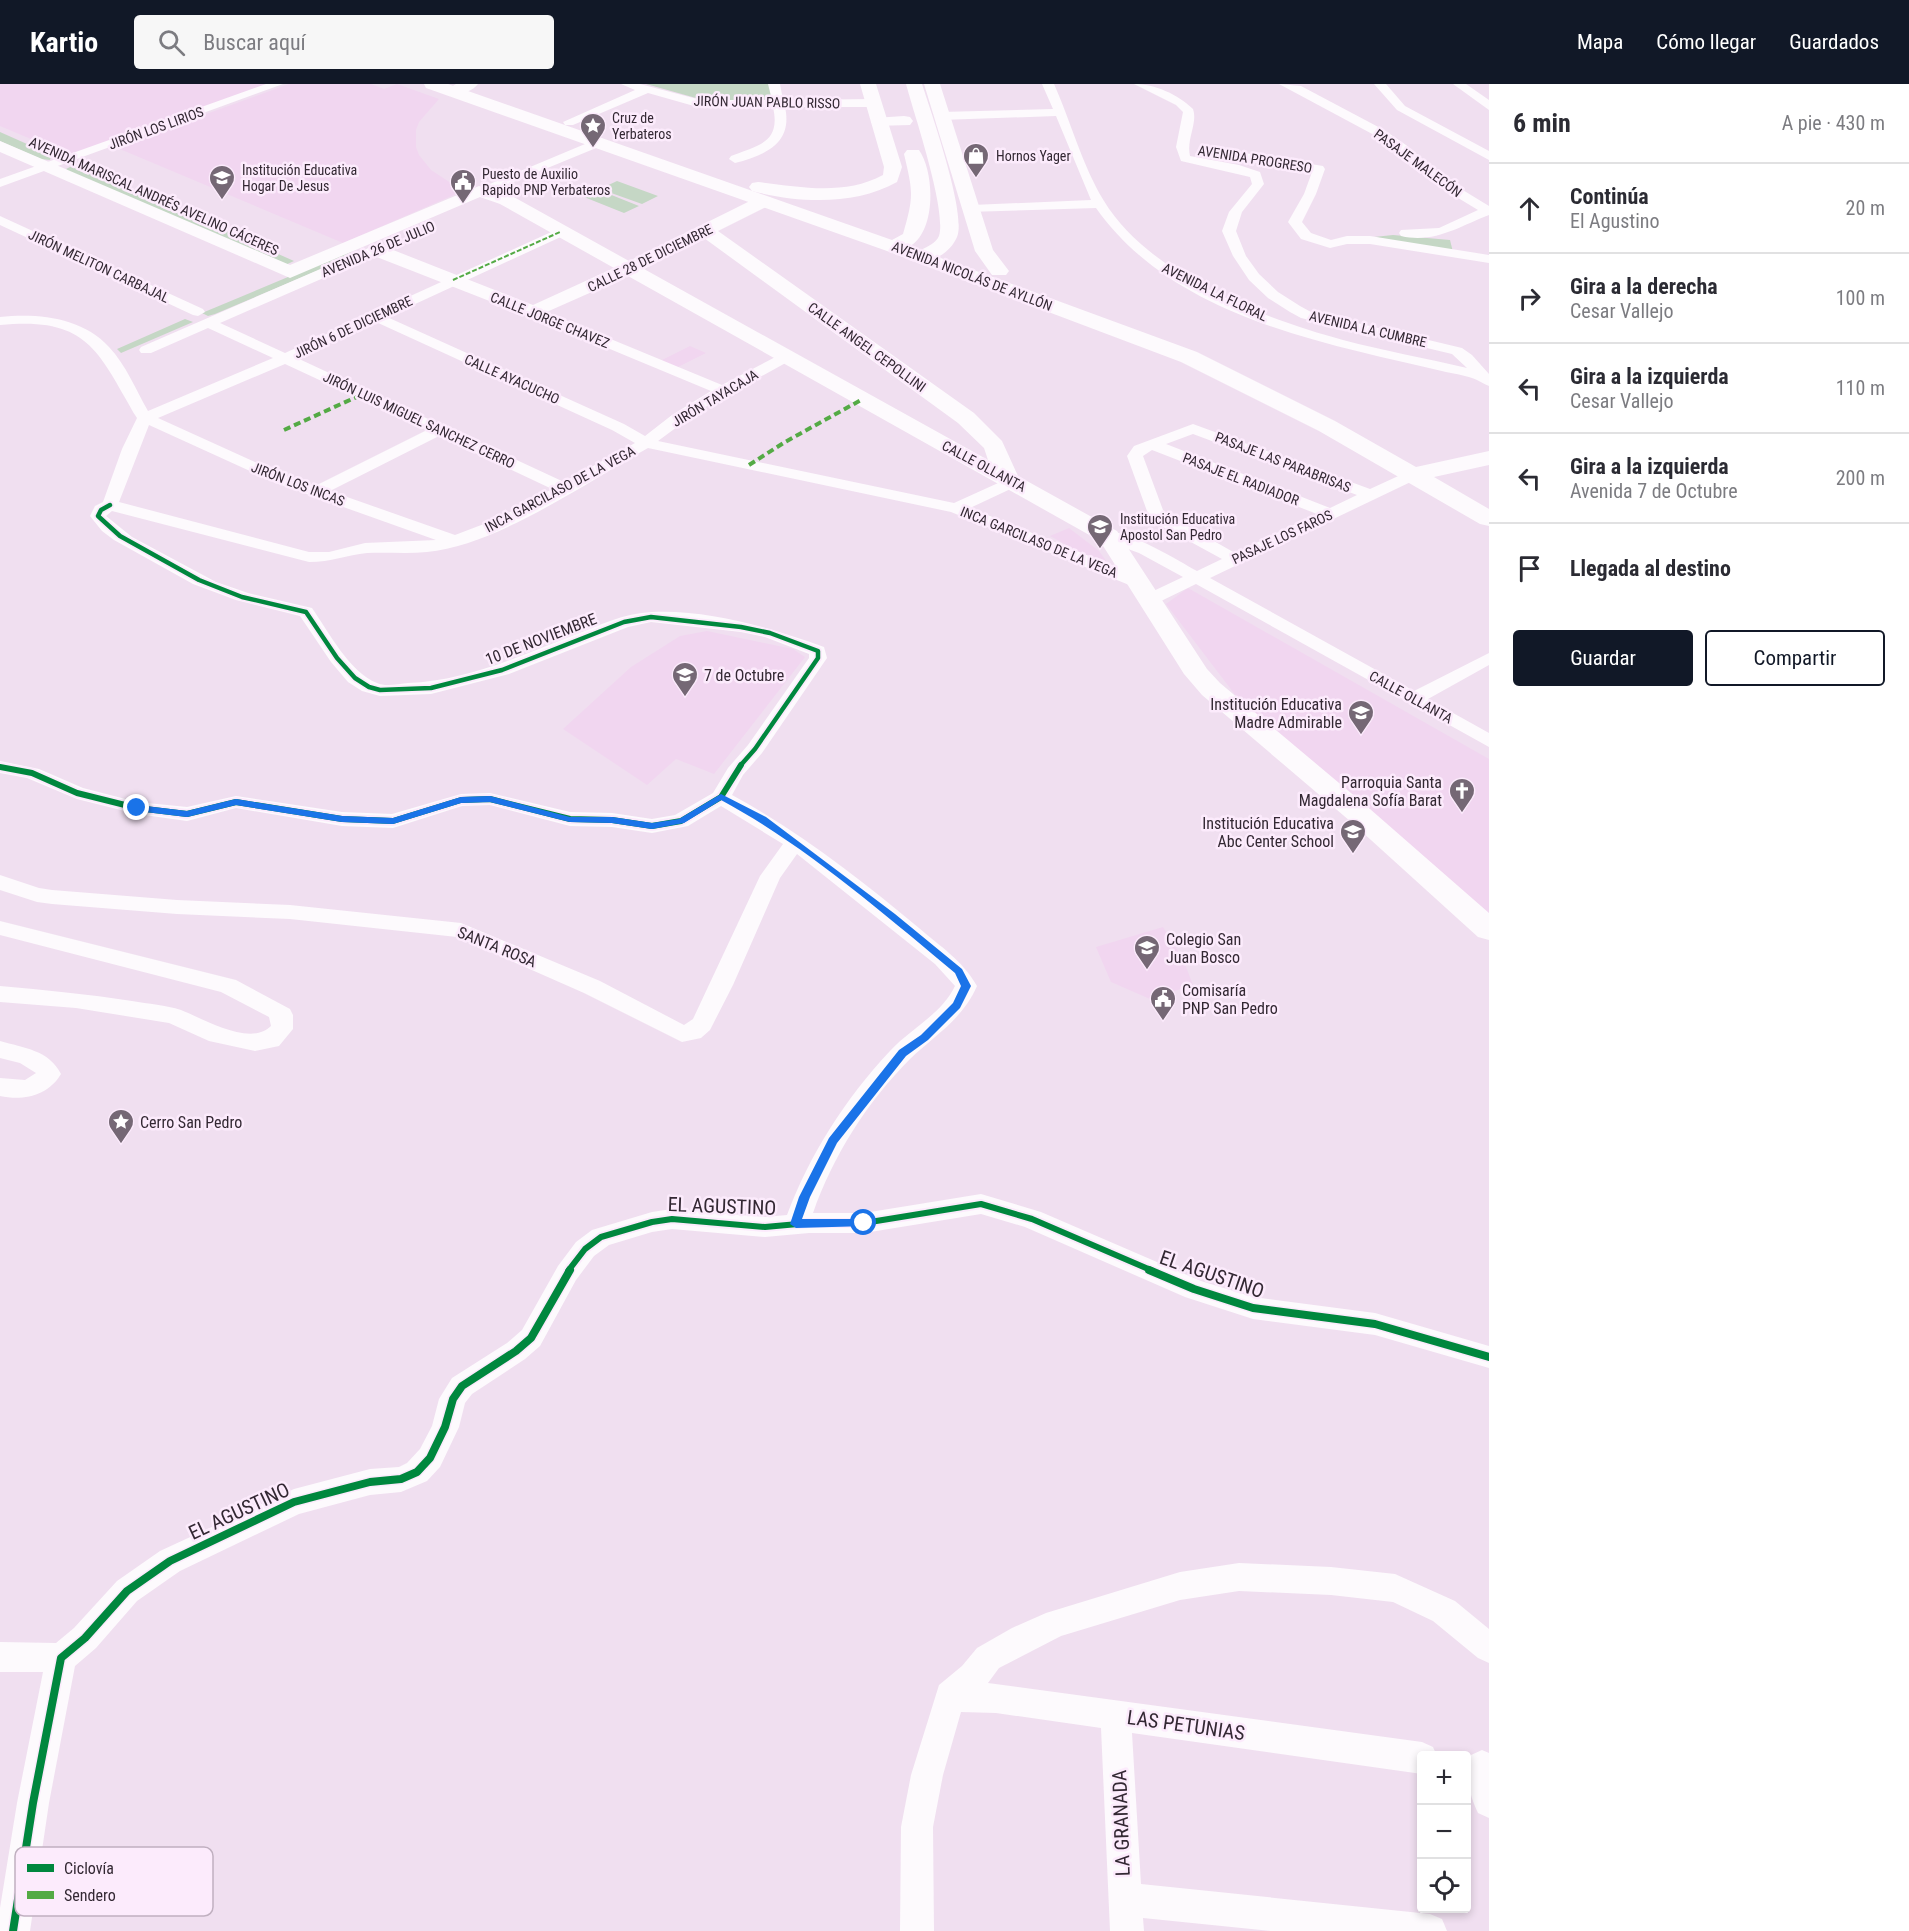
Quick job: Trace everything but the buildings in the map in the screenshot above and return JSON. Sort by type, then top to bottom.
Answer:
[{"type":"main road","name":"AVENIDA NICOLÁS DE AYLLÓN","points":[[432,84],[603,145],[903,242],[941,247],[999,272],[1156,327],[1239,361],[1321,403],[1438,479],[1489,519]]},
{"type":"main road","name":"AVENIDA NICOLÁS DE AYLLÓN","points":[[470,84],[757,194]]},
{"type":"main road","points":[[914,84],[949,206],[949,235],[941,247],[922,258]]},
{"type":"main road","points":[[880,122],[902,113],[922,189],[922,200],[903,242]]},
{"type":"main road","name":"AVENIDA NICOLÁS DE AYLLÓN","points":[[903,242],[922,258],[1190,357],[1275,398],[1413,475],[1438,479]]},
{"type":"main road","points":[[1438,479],[1489,458]]},
{"type":"main road","points":[[1463,483],[1489,477]]},
{"type":"main road","points":[[1438,479],[1463,483],[1489,498]]},
{"type":"street","name":"JIRÓN LOS LIRIOS","points":[[0,183],[277,84]]},
{"type":"street","points":[[452,91],[470,84]]},
{"type":"street","name":"JIRÓN JUAN PABLO RISSO","points":[[627,84],[701,104],[874,103]]},
{"type":"street","points":[[735,159],[770,143],[780,134],[783,126],[774,84]]},
{"type":"street","points":[[757,194],[835,194],[864,190],[891,178],[894,173],[868,84]]},
{"type":"street","points":[[932,84],[984,251],[999,272]]},
{"type":"street","name":"AVENIDA LA FLORAL","points":[[1048,84],[1100,204],[1119,231],[1156,262],[1189,282],[1239,307],[1313,336],[1371,351],[1446,366],[1484,379]]},
{"type":"street","points":[[1140,84],[1180,103],[1189,111],[1189,121],[1181,151]]},
{"type":"street","name":"PASAJE MALECÓN","points":[[1285,84],[1297,88],[1380,133],[1402,148],[1444,184],[1488,210]]},
{"type":"street","points":[[1380,84],[1401,108],[1489,156]]},
{"type":"street","points":[[1460,84],[1486,101]]},
{"type":"street","points":[[569,122],[645,90]]},
{"type":"street","points":[[941,116],[1061,112]]},
{"type":"street","name":"AVENIDA MARISCAL ANDRÉS AVELINO CÁCERES","points":[[0,129],[309,264]]},
{"type":"street","name":"AVENIDA 26 DE JULIO","points":[[146,350],[290,272],[479,191],[603,145]]},
{"type":"street","name":"AVENIDA 26 DE JULIO","points":[[134,339],[204,317],[376,250],[498,197],[603,145]]},
{"type":"street","name":"AVENIDA MARISCAL ANDRÉS AVELINO CÁCERES","points":[[0,146],[290,272]]},
{"type":"street","name":"AVENIDA PROGRESO","points":[[1181,151],[1203,149]]},
{"type":"street","name":"AVENIDA LA CUMBRE","points":[[1181,151],[1185,158],[1198,163],[1248,171],[1256,175],[1258,184],[1232,220],[1229,231],[1240,257],[1251,273],[1265,288],[1290,308],[1328,322],[1457,351],[1469,357],[1484,379]]},
{"type":"street","name":"AVENIDA PROGRESO","points":[[1219,151],[1255,160],[1300,164],[1319,169],[1310,194],[1295,222],[1306,236],[1312,239],[1330,244],[1347,240],[1399,243],[1489,259]]},
{"type":"street","name":"CALLE OLLANTA","points":[[479,191],[498,197],[1109,536],[1144,549],[1489,741]]},
{"type":"street","name":"CALLE 28 DE DICIEMBRE","points":[[533,312],[622,266],[706,231],[757,194]]},
{"type":"street","name":"CALLE 28 DE DICIEMBRE","points":[[622,266],[626,255],[757,194]]},
{"type":"street","points":[[972,209],[1100,204]]},
{"type":"street","points":[[1347,240],[1377,231],[1428,235],[1440,233],[1488,210]]},
{"type":"street","name":"JIRÓN MELITON CARBAJAL","points":[[0,220],[204,317]]},
{"type":"street","name":"CALLE ANGEL CEPOLLINI","points":[[706,231],[966,418],[994,446],[1011,481]]},
{"type":"street","name":"JIRÓN 6 DE DICIEMBRE","points":[[145,418],[286,358],[560,232]]},
{"type":"street","name":"CALLE JORGE CHAVEZ","points":[[376,250],[724,391]]},
{"type":"street","name":"JIRÓN LUIS MIGUEL SANCHEZ CERRO","points":[[204,317],[286,358],[564,488]]},
{"type":"street","name":"CALLE AYACUCHO","points":[[376,317],[618,427],[646,443]]},
{"type":"street","points":[[0,321],[23,319],[52,323],[83,332],[104,350],[145,418],[134,436],[128,459],[110,505]]},
{"type":"street","name":"JIRÓN TAYACAJA","points":[[646,443],[664,428],[724,391],[786,357]]},
{"type":"street","name":"JIRÓN LOS INCAS","points":[[145,418],[262,471],[456,541]]},
{"type":"street","name":"PASAJE LAS PARABRISAS","points":[[1151,444],[1193,429],[1371,495]]},
{"type":"street","points":[[316,492],[439,430]]},
{"type":"street","name":"INCA GARCILASO DE LA VEGA","points":[[110,505],[309,557],[329,557],[365,548],[428,547],[456,541],[503,522],[646,443],[956,508],[1146,591]]},
{"type":"street","points":[[1151,444],[1140,449],[1135,456],[1155,511],[1172,525],[1234,560]]},
{"type":"street","name":"PASAJE EL RADIADOR","points":[[1151,444],[1331,514]]},
{"type":"street","name":"PASAJE LOS FAROS","points":[[1146,591],[1196,578],[1413,475]]},
{"type":"street","points":[[956,508],[1011,481]]},
{"type":"street","name":"10 DE NOVIEMBRE","points":[[110,505],[101,510],[98,516],[101,521],[176,570],[235,595],[306,612],[337,658],[355,678],[369,687],[380,690],[431,688],[502,670],[624,621],[651,617],[741,627],[770,633],[818,651],[818,658],[755,749],[735,772],[721,797]]},
{"type":"street","points":[[1109,536],[1197,674],[1211,689],[1360,815],[1489,930]]},
{"type":"street","points":[[1414,699],[1489,658]]},
{"type":"street","points":[[0,767],[32,773],[77,793],[137,808],[187,814],[236,802],[342,819],[393,821],[461,800],[490,799],[570,819],[612,820],[652,826],[681,821],[721,797],[762,819],[892,916],[959,971],[966,986],[956,1005],[924,1037],[902,1053],[833,1140],[805,1197],[796,1224]]},
{"type":"street","name":"SANTA ROSA","points":[[0,882],[37,895],[52,897],[177,907],[290,912],[461,930],[592,987],[682,1034],[693,1032],[702,1024],[722,985],[770,876],[795,842]]},
{"type":"street","points":[[0,927],[228,986],[277,1011],[282,1015],[282,1029],[271,1040],[255,1043],[217,1035],[173,1016],[76,1000],[0,994]]},
{"type":"street","points":[[0,1048],[41,1063],[47,1068],[49,1074],[31,1089],[0,1087]]},
{"type":"street","name":"EL AGUSTINO","points":[[61,1658],[85,1638],[127,1591],[170,1561],[294,1502],[370,1482],[401,1479],[417,1472],[430,1458],[445,1427],[453,1399],[462,1386],[516,1351],[531,1338],[567,1273],[585,1249],[601,1238],[652,1221],[672,1219],[765,1227],[864,1223],[981,1204],[1032,1219],[1194,1289],[1253,1308],[1375,1324],[1489,1357]]},
{"type":"street","points":[[917,1931],[917,1827],[927,1774],[950,1696],[973,1677],[988,1658],[1057,1623],[1180,1586],[1239,1577],[1331,1581],[1395,1588],[1444,1611],[1489,1648]]},
{"type":"street","points":[[0,1658],[61,1658],[26,1847]]},
{"type":"street","name":"LAS PETUNIAS","points":[[950,1696],[996,1698],[1417,1757]]},
{"type":"street","name":"LA GRANADA","points":[[1116,1715],[1125,1915]]},
{"type":"street","points":[[1479,1766],[1489,1802]]},
{"type":"street","points":[[12,1931],[15,1913]]},
{"type":"street","points":[[1125,1915],[1430,1931]]},
{"type":"shaded area","points":[[0,84],[280,84],[76,158],[0,126]]},
{"type":"shaded area","points":[[289,84],[371,84],[384,89],[397,84],[439,99],[419,122],[416,130],[416,147],[419,155],[431,170],[463,191],[343,243],[115,147]]},
{"type":"shaded area","points":[[690,346],[706,353],[674,369],[658,362]]},
{"type":"shaded area","points":[[1069,528],[1099,551],[1107,562],[1100,563],[1050,536]]},
{"type":"shaded area","name":"Institución Educativa Madre Admirable","points":[[1188,588],[1489,759],[1489,920],[1249,713],[1166,604]]},
{"type":"shaded area","name":"7 de Octubre","points":[[707,631],[793,649],[805,657],[714,774],[676,759],[647,785],[563,729],[631,667],[680,636]]},
{"type":"shaded area","name":"Colegio San Juan Bosco","points":[[1163,927],[1183,959],[1193,985],[1150,999],[1111,982],[1096,947]]},
{"type":"green space","points":[[646,84],[772,84],[773,99],[764,103],[703,100]]},
{"type":"green space","points":[[0,132],[45,152],[51,156],[50,160],[41,159],[0,141]]},
{"type":"green space","points":[[80,166],[294,261],[281,267],[70,173],[66,169]]},
{"type":"green space","points":[[617,181],[658,196],[642,204],[600,189]]},
{"type":"green space","points":[[599,190],[639,206],[624,213],[584,197]]},
{"type":"green space","points":[[1393,235],[1450,240],[1453,252],[1374,237]]},
{"type":"green space","points":[[350,251],[357,254],[215,314],[208,316],[202,313]]},
{"type":"green space","points":[[185,319],[193,322],[121,353],[117,349]]},
{"type":"marked path","points":[[453,280],[560,232]]},
{"type":"marked path","points":[[284,430],[363,394]]},
{"type":"marked path","points":[[749,465],[785,442],[861,400]]},
{"type":"cycle path","points":[[0,767],[32,773],[77,793],[137,808],[187,814],[236,802],[342,819],[393,821],[461,800],[490,799],[570,819],[612,820],[652,826],[681,821],[721,797],[735,772],[755,749],[818,658],[818,651],[770,633],[685,619],[651,617],[624,622],[502,670],[431,688],[380,690],[369,687],[355,678],[337,658],[306,612],[233,594],[178,569],[107,527],[98,516],[101,510],[110,505]]},
{"type":"cycle path","points":[[26,1847],[61,1658],[85,1638],[127,1591],[170,1561],[294,1502],[370,1482],[401,1479],[417,1472],[430,1458],[445,1427],[453,1399],[462,1386],[516,1351],[531,1338],[567,1273],[585,1249],[601,1237],[652,1222],[672,1219],[765,1227],[809,1223],[864,1223],[981,1204],[1032,1219],[1194,1289],[1253,1308],[1375,1324],[1489,1357]]},
{"type":"cycle path","points":[[13,1931],[15,1916]]},
{"type":"place","name":"Cruz de Yerbateros","points":[[593,149]]},
{"type":"place","name":"Hornos Yager","points":[[976,179]]},
{"type":"place","name":"Institución Educativa Hogar De Jesus","points":[[222,201]]},
{"type":"place","name":"Puesto de Auxilio Rapido PNP Yerbateros","points":[[463,205]]},
{"type":"place","name":"Institución Educativa Apostol San Pedro","points":[[1100,550]]},
{"type":"place","name":"7 de Octubre","points":[[685,698]]},
{"type":"place","name":"Institución Educativa Madre Admirable","points":[[1361,736]]},
{"type":"place","name":"Parroquia Santa Magdalena Sofía Barat","points":[[1462,814]]},
{"type":"place","name":"Institución Educativa Abc Center School","points":[[1353,855]]},
{"type":"place","name":"Colegio San Juan Bosco","points":[[1147,971]]},
{"type":"place","name":"Comisaría PNP San Pedro","points":[[1163,1022]]},
{"type":"place","name":"Cerro San Pedro","points":[[121,1145]]},
{"type":"route","points":[[137,808],[187,814],[236,802],[342,819],[393,821],[461,800],[490,799],[570,819],[612,820],[652,826],[681,821],[721,797],[762,819],[892,916],[959,971],[966,986],[956,1005],[924,1037],[902,1053],[886,1071],[833,1140],[805,1197],[796,1224],[864,1223]]}]
